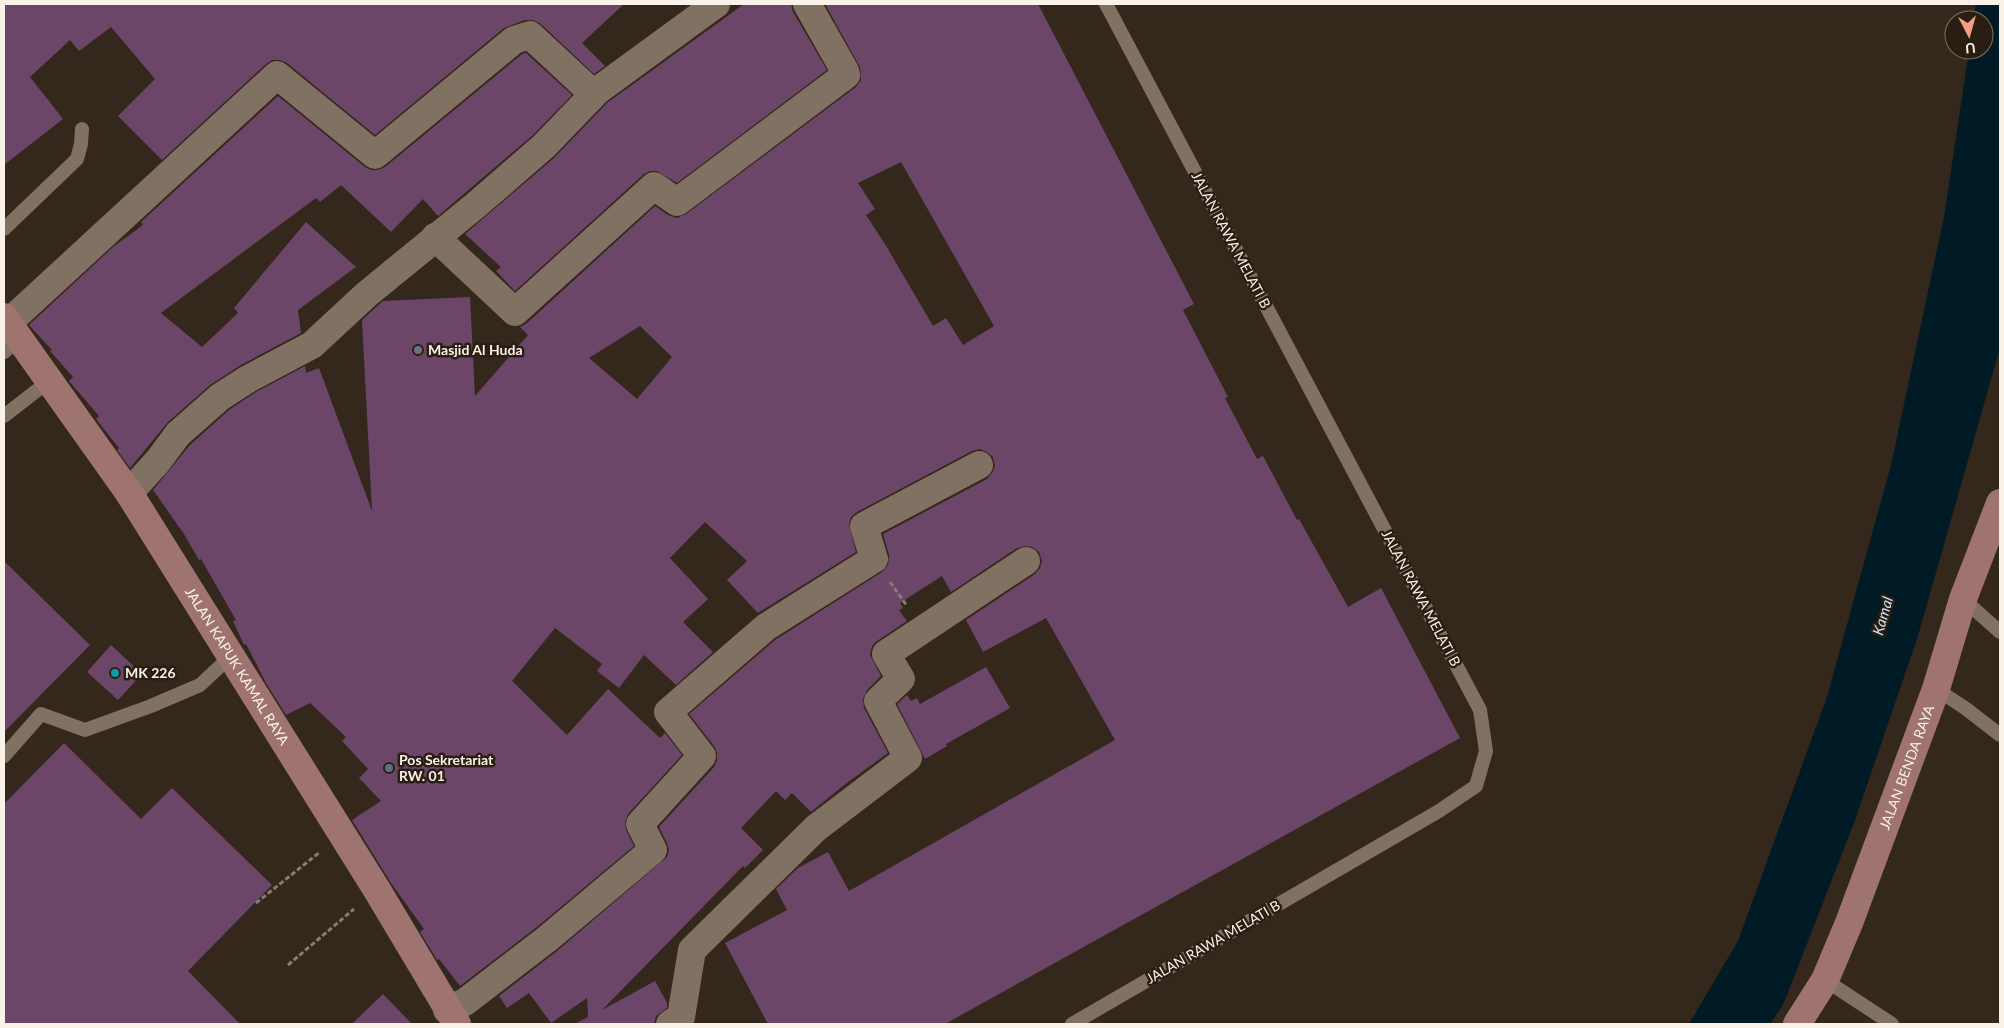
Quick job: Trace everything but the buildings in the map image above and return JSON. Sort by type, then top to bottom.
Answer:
[{"type":"main road","name":"JALAN KAPUK KAMAL RAYA","points":[[9,333],[49,381],[129,493],[377,890],[452,1017]]},
{"type":"main road","name":"JALAN BENDA RAYA","points":[[1797,1024],[1825,980],[1849,923],[1936,689],[1963,599],[2000,503]]},
{"type":"street","points":[[129,493],[158,461],[178,434],[220,397],[248,379],[312,345],[367,294],[476,205],[544,146],[597,91],[716,4]]},
{"type":"street","points":[[435,237],[515,312],[654,186],[677,202],[846,75],[807,4]]},
{"type":"street","points":[[9,333],[277,75],[375,156],[514,40],[530,35],[587,88],[597,91]]},
{"type":"street","points":[[452,1017],[464,1002],[548,939],[653,850],[640,824],[702,756],[668,712],[766,626],[874,560],[864,526],[978,465]]},
{"type":"street","points":[[670,1024],[681,1017],[692,950],[816,828],[908,758],[878,701],[901,679],[886,654],[1026,561]]},
{"type":"lane","name":"JALAN RAWA MELATI B","points":[[1072,1024],[1439,811],[1476,786],[1486,751],[1480,710],[1106,4]]},
{"type":"lane","points":[[4,229],[77,159],[82,129]]},
{"type":"lane","points":[[4,416],[49,381]]},
{"type":"lane","points":[[1963,599],[2000,632]]},
{"type":"lane","points":[[4,756],[41,714],[84,730],[150,706],[200,684],[231,656]]},
{"type":"lane","points":[[1936,689],[2000,735]]},
{"type":"lane","points":[[1825,980],[1892,1024]]},
{"type":"path","points":[[874,560],[924,629]]},
{"type":"path","points":[[256,903],[342,834]]},
{"type":"path","points":[[288,964],[377,890]]},
{"type":"water","name":"Kamal","points":[[1976,4],[2000,4],[2000,348],[1917,639],[1854,823],[1783,1005],[1770,1024],[1689,1024],[1738,941],[1827,697],[1891,465],[1944,217],[1968,60],[1994,60],[1994,10],[1975,10]]},
{"type":"place","name":"Masjid Al Huda","points":[[418,350]]},
{"type":"place","name":"MK 226","points":[[115,673]]},
{"type":"place","name":"Pos Sekretariat RW. 01","points":[[389,768]]}]
